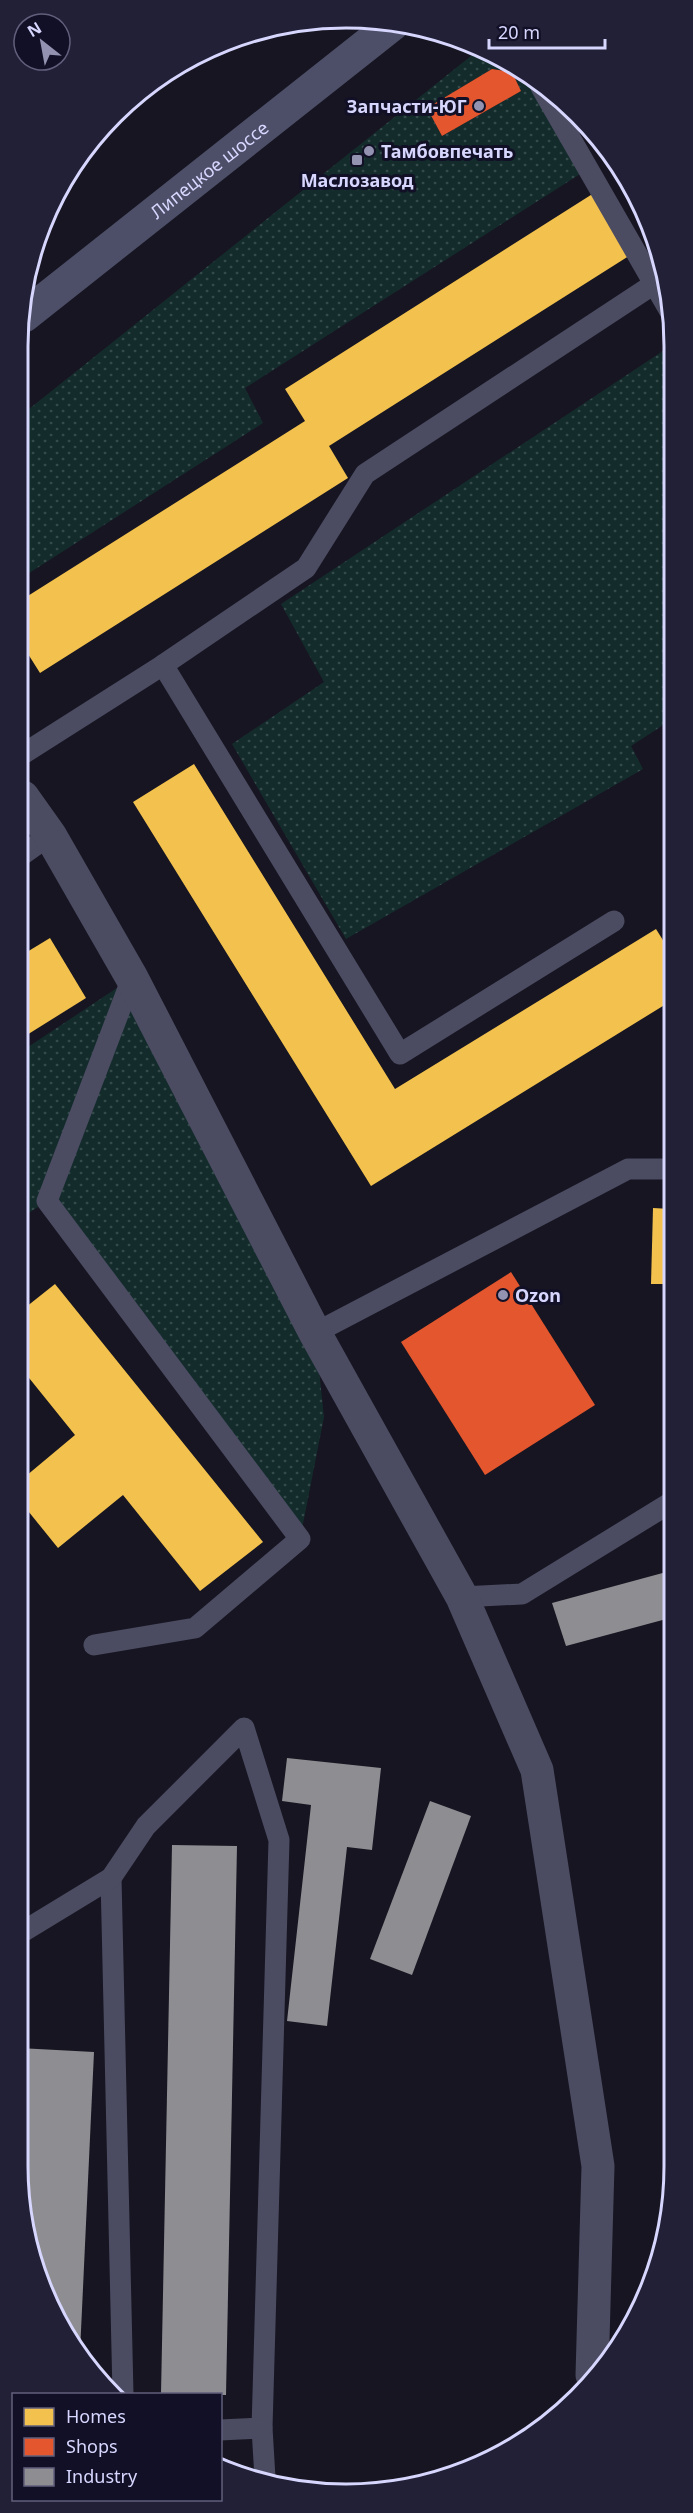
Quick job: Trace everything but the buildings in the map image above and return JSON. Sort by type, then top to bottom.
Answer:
[{"type":"main road","name":"Липецкое шоссе","points":[[30,311],[385,31]]},
{"type":"street","points":[[28,805],[50,835],[132,978],[315,1333],[462,1597],[537,1770],[598,2166],[592,2368]]},
{"type":"lane","points":[[549,102],[660,294]]},
{"type":"lane","points":[[28,751],[163,665],[306,568],[365,474],[654,284]]},
{"type":"lane","points":[[163,665],[400,1054],[614,921]]},
{"type":"lane","points":[[28,851],[50,835]]},
{"type":"lane","points":[[94,1645],[195,1628],[300,1539],[47,1201],[132,978]]},
{"type":"lane","points":[[315,1333],[628,1169],[664,1169]]},
{"type":"lane","points":[[462,1597],[522,1594],[664,1507]]},
{"type":"lane","points":[[28,1929],[111,1878],[146,1826],[244,1728],[279,1840],[262,2428],[265,2474]]},
{"type":"lane","points":[[111,1878],[123,2392]]},
{"type":"lane","points":[[222,2430],[262,2428]]},
{"type":"green space","points":[[472,55],[506,71],[492,69],[427,108],[442,136],[521,91],[514,76],[549,102],[588,169],[245,388],[263,423],[28,574],[28,410]]},
{"type":"green space","points":[[664,350],[664,725],[631,746],[643,769],[346,939],[232,744],[324,682],[281,604]]},
{"type":"green space","points":[[132,978],[315,1333],[324,1417],[300,1539],[47,1201],[28,1213],[28,1047]]},
{"type":"place","name":"Запчасти-ЮГ","points":[[479,106]]},
{"type":"place","name":"Тамбовпечать","points":[[369,151]]},
{"type":"place","name":"Маслозавод","points":[[357,160]]},
{"type":"place","name":"Ozon","points":[[503,1295]]}]
